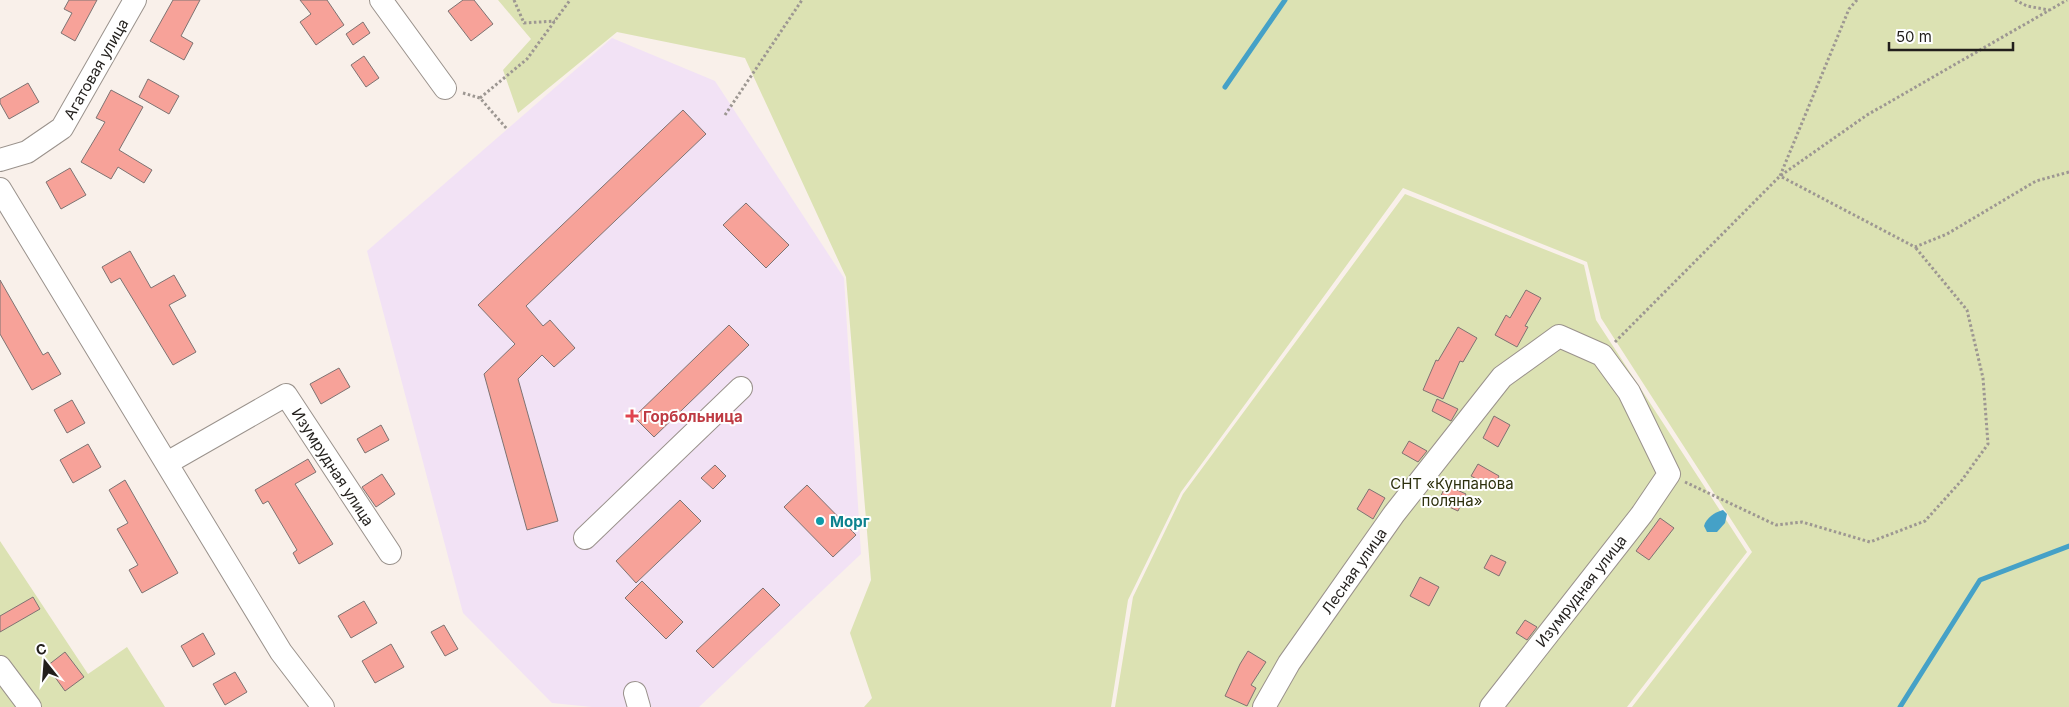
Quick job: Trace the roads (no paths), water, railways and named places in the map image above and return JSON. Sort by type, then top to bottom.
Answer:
[{"type":"street","name":"Агатовая улица","points":[[0,160],[27,152],[62,128],[135,0]]},
{"type":"street","points":[[381,0],[445,88]]},
{"type":"street","points":[[0,189],[281,652],[323,707]]},
{"type":"street","name":"Лесная улица","points":[[1264,707],[1289,663],[1394,514],[1502,377],[1559,336],[1602,355],[1629,392],[1669,474]]},
{"type":"street","points":[[585,538],[741,388]]},
{"type":"street","name":"Изумрудная улица","points":[[167,463],[286,395],[390,554]]},
{"type":"street","name":"Изумрудная улица","points":[[1491,707],[1642,514],[1669,474]]},
{"type":"street","points":[[0,667],[30,707]]},
{"type":"water","points":[[1723,510],[1727,514],[1725,523],[1717,532],[1707,532],[1704,526],[1707,520]]},
{"type":"waterway","points":[[1225,87],[1285,0]]},
{"type":"waterway","points":[[1900,707],[1980,580],[2069,546]]},
{"type":"place","name":"Горбольница","points":[[632,416]]},
{"type":"place","name":"Морг","points":[[820,521]]},
{"type":"park label","name":"СНТ «Кунпанова поляна»","points":[[1452,492]]}]
